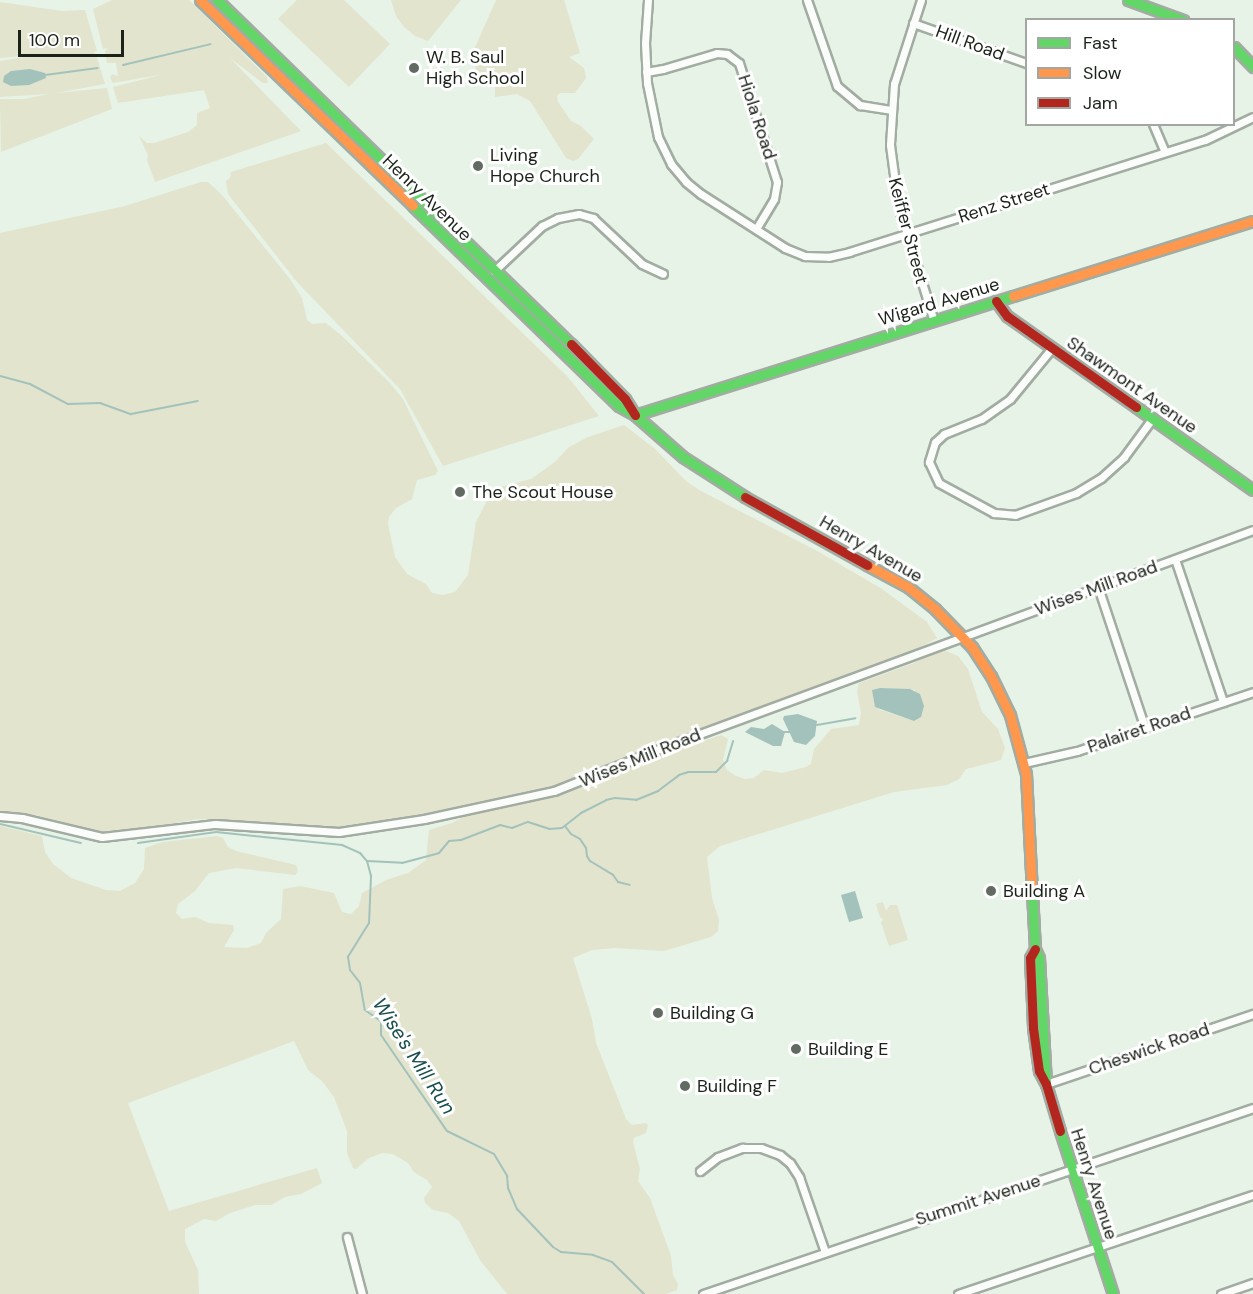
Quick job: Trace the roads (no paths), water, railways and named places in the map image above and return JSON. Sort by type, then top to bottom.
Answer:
[{"type":"main road","name":"Henry Avenue","points":[[200,0],[619,406],[635,415],[683,458],[727,488],[901,583],[934,608],[963,636],[982,661],[1005,702],[1014,725],[1029,794],[1035,949],[1039,957],[1046,1084],[1071,1170],[1113,1294]]},
{"type":"main road","name":"Henry Avenue","points":[[217,0],[625,399],[635,415]]},
{"type":"main road","points":[[1128,0],[1178,18]]},
{"type":"main road","points":[[1235,49],[1253,67]]},
{"type":"main road","name":"Wigard Avenue","points":[[635,415],[1253,221]]},
{"type":"main road","name":"Shawmont Avenue","points":[[996,302],[1007,316],[1253,490]]},
{"type":"street","name":"Renz Street","points":[[648,0],[646,72],[658,137],[676,171],[694,189],[756,229],[792,251],[816,257],[836,255],[907,234],[1165,152],[1218,135],[1253,117]]},
{"type":"street","points":[[807,0],[837,86],[860,105],[891,110]]},
{"type":"street","name":"Keiffer Street","points":[[921,0],[896,75],[891,110],[891,169],[907,234],[934,321]]},
{"type":"street","name":"Hill Road","points":[[913,22],[1025,63]]},
{"type":"street","name":"Hiola Road","points":[[646,72],[717,53],[732,56],[739,63],[777,182],[774,199],[756,229]]},
{"type":"street","points":[[1154,126],[1165,152]]},
{"type":"street","points":[[487,279],[542,226],[558,218],[579,214],[597,221],[642,264],[663,274]]},
{"type":"street","points":[[1052,348],[1010,399],[981,419],[944,434],[932,448],[930,467],[939,483],[994,513],[1009,516],[1076,493],[1101,478],[1124,457],[1152,419]]},
{"type":"street","name":"Wises Mill Road","points":[[0,816],[33,820],[102,837],[215,824],[339,832],[424,819],[563,789],[652,752],[1252,531]]},
{"type":"street","points":[[1175,559],[1223,702]]},
{"type":"street","points":[[1098,587],[1145,728]]},
{"type":"street","name":"Palairet Road","points":[[1024,763],[1068,754],[1253,692]]},
{"type":"street","name":"Cheswick Road","points":[[1046,1084],[1253,1014]]},
{"type":"street","name":"Summit Avenue","points":[[703,1294],[1253,1108]]},
{"type":"street","points":[[700,1171],[722,1155],[742,1148],[761,1148],[780,1155],[790,1163],[799,1177],[825,1252]]},
{"type":"street","points":[[961,1294],[1253,1195]]},
{"type":"street","points":[[347,1237],[362,1294]]},
{"type":"street","points":[[1221,1294],[1253,1283]]},
{"type":"water","points":[[30,69],[45,73],[46,78],[29,85],[11,86],[3,82],[4,76],[11,71]]},
{"type":"water","points":[[910,689],[920,694],[924,706],[921,717],[914,721],[875,707],[872,690]]},
{"type":"water","points":[[798,714],[817,721],[815,736],[806,745],[794,742],[783,719],[784,716]]},
{"type":"water","points":[[772,724],[785,732],[781,746],[773,746],[745,732],[751,727],[764,729]]},
{"type":"water","points":[[855,891],[863,918],[849,922],[841,895]]},
{"type":"waterway","points":[[123,65],[211,44]]},
{"type":"waterway","points":[[45,75],[98,68]]},
{"type":"waterway","points":[[0,376],[30,384],[68,404],[100,403],[131,414],[198,401]]},
{"type":"waterway","points":[[817,725],[855,718]]},
{"type":"waterway","points":[[782,732],[794,732]]},
{"type":"waterway","points":[[367,861],[402,863],[439,853],[449,841],[461,840],[500,825],[512,828],[528,822],[549,829],[562,828],[581,813],[606,800],[615,798],[636,800],[658,791],[679,775],[688,772],[716,772],[727,761],[733,741]]},
{"type":"waterway","name":"Wise's Mill Run","points":[[0,824],[81,843]]},
{"type":"waterway","points":[[565,826],[571,834],[580,839],[590,861],[613,875],[618,882],[630,885]]},
{"type":"waterway","name":"Wise's Mill Run","points":[[138,843],[216,832],[342,845],[360,853],[367,861],[371,876],[369,923],[348,957],[350,970],[360,983],[365,1010],[381,1021],[381,1035],[447,1131],[494,1154],[507,1176],[508,1188],[517,1209],[553,1247],[561,1252],[593,1255],[612,1262],[644,1294]]},
{"type":"place","name":"W. B. Saul High School","points":[[414,68]]},
{"type":"place","name":"Living Hope Church","points":[[478,166]]},
{"type":"place","name":"The Scout House","points":[[460,492]]},
{"type":"place","name":"Building A","points":[[991,891]]},
{"type":"place","name":"Building G","points":[[658,1013]]},
{"type":"place","name":"Building E","points":[[796,1049]]},
{"type":"place","name":"Building F","points":[[685,1086]]}]
